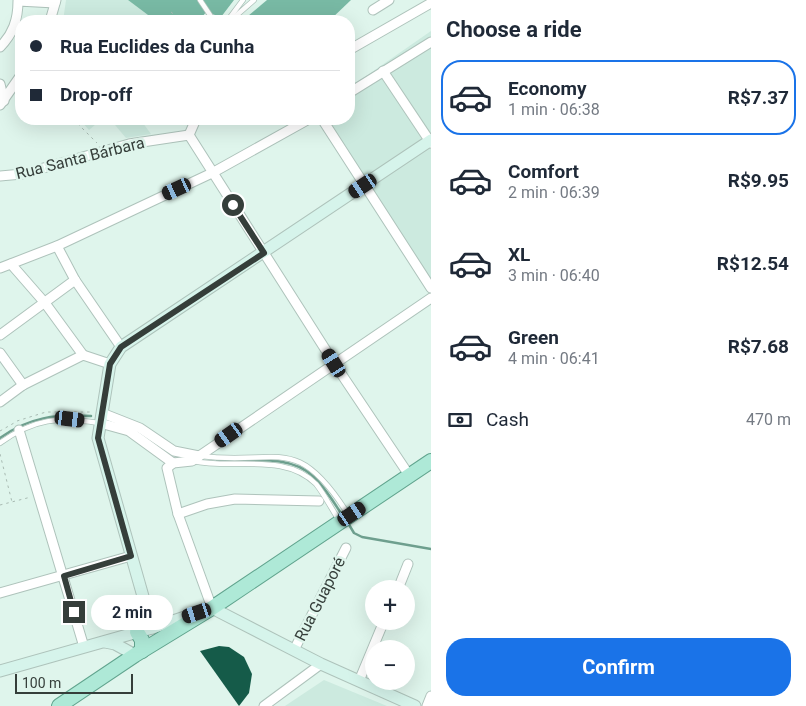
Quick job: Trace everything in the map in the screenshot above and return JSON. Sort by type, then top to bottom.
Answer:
[{"type":"main road","points":[[66,704],[134,651],[212,608],[337,521],[431,461]]},
{"type":"main road","points":[[133,634],[142,640],[134,651]]},
{"type":"street","points":[[372,10],[389,0]]},
{"type":"street","points":[[16,15],[17,1],[55,2],[52,15]]},
{"type":"street","points":[[355,47],[431,3]]},
{"type":"street","points":[[0,47],[10,36],[15,24]]},
{"type":"street","points":[[355,89],[431,42]]},
{"type":"street","points":[[152,628],[100,442],[101,418],[110,364],[121,347],[431,141],[383,72]]},
{"type":"street","points":[[0,84],[2,103]]},
{"type":"street","points":[[2,103],[15,84]]},
{"type":"street","points":[[193,125],[189,135],[212,173],[334,363],[409,475]]},
{"type":"street","points":[[0,268],[57,246],[212,173],[296,125]]},
{"type":"street","points":[[326,125],[363,186],[431,288]]},
{"type":"street","name":"Rua Santa Bárbara","points":[[0,176],[22,174],[128,144],[189,135]]},
{"type":"street","points":[[57,246],[74,280],[121,347]]},
{"type":"street","points":[[11,264],[46,303],[84,355],[110,364]]},
{"type":"street","points":[[0,335],[46,303],[74,280]]},
{"type":"street","points":[[415,706],[321,664],[212,608],[178,514],[167,468],[173,463],[196,458],[431,298]]},
{"type":"street","points":[[0,353],[23,385]]},
{"type":"street","points":[[0,402],[23,385],[84,355]]},
{"type":"street","points":[[101,418],[140,428],[174,451],[196,458]]},
{"type":"street","points":[[101,418],[129,431],[173,463]]},
{"type":"street","points":[[19,430],[84,647]]},
{"type":"street","points":[[178,514],[207,504],[235,499],[318,501]]},
{"type":"street","name":"Rua Guaporé","points":[[294,650],[346,548]]},
{"type":"street","points":[[0,592],[64,576],[131,556]]},
{"type":"street","points":[[402,580],[408,564]]},
{"type":"street","points":[[0,672],[133,634],[212,608]]},
{"type":"street","points":[[359,681],[380,630]]},
{"type":"street","points":[[103,642],[134,651]]},
{"type":"street","points":[[264,706],[321,664]]},
{"type":"street","points":[[427,706],[431,696]]},
{"type":"lane","points":[[200,0],[210,15]]},
{"type":"lane","points":[[232,15],[243,0]]},
{"type":"lane","points":[[235,15],[254,0]]},
{"type":"lane","points":[[0,443],[32,424],[50,420],[101,418]]},
{"type":"lane","points":[[196,458],[285,457],[299,461],[324,480],[346,511]]},
{"type":"lane","points":[[196,458],[208,464],[277,465],[304,474],[317,486],[337,521]]},
{"type":"path","points":[[171,12],[175,15]]},
{"type":"path","points":[[79,125],[102,150]]},
{"type":"path","points":[[0,454],[12,502]]},
{"type":"path","points":[[0,506],[39,495]]},
{"type":"shaded area","points":[[66,0],[128,0],[148,15],[64,15]]},
{"type":"shaded area","points":[[431,31],[431,282],[324,125],[355,125],[355,84]]},
{"type":"shaded area","points":[[84,125],[95,125],[89,130]]},
{"type":"shaded area","points":[[115,125],[144,125],[151,134],[126,138]]},
{"type":"shaded area","points":[[324,680],[387,706],[285,706]]},
{"type":"green space","points":[[128,0],[234,0],[223,15],[206,12],[204,15],[148,15]]},
{"type":"green space","points":[[267,0],[351,0],[335,15],[249,15]]},
{"type":"building","points":[[219,646],[229,647],[244,657],[252,674],[249,693],[239,706],[200,651]]},
{"type":"waterway","points":[[0,438],[22,425],[43,418],[91,416]]},
{"type":"waterway","points":[[217,461],[268,460],[304,469],[326,490],[342,515]]},
{"type":"waterway","points":[[348,523],[354,533],[362,537],[431,549]]},
{"type":"route","points":[[74,612],[64,576],[131,556],[98,438],[110,364],[121,347],[264,253],[233,205]]}]
